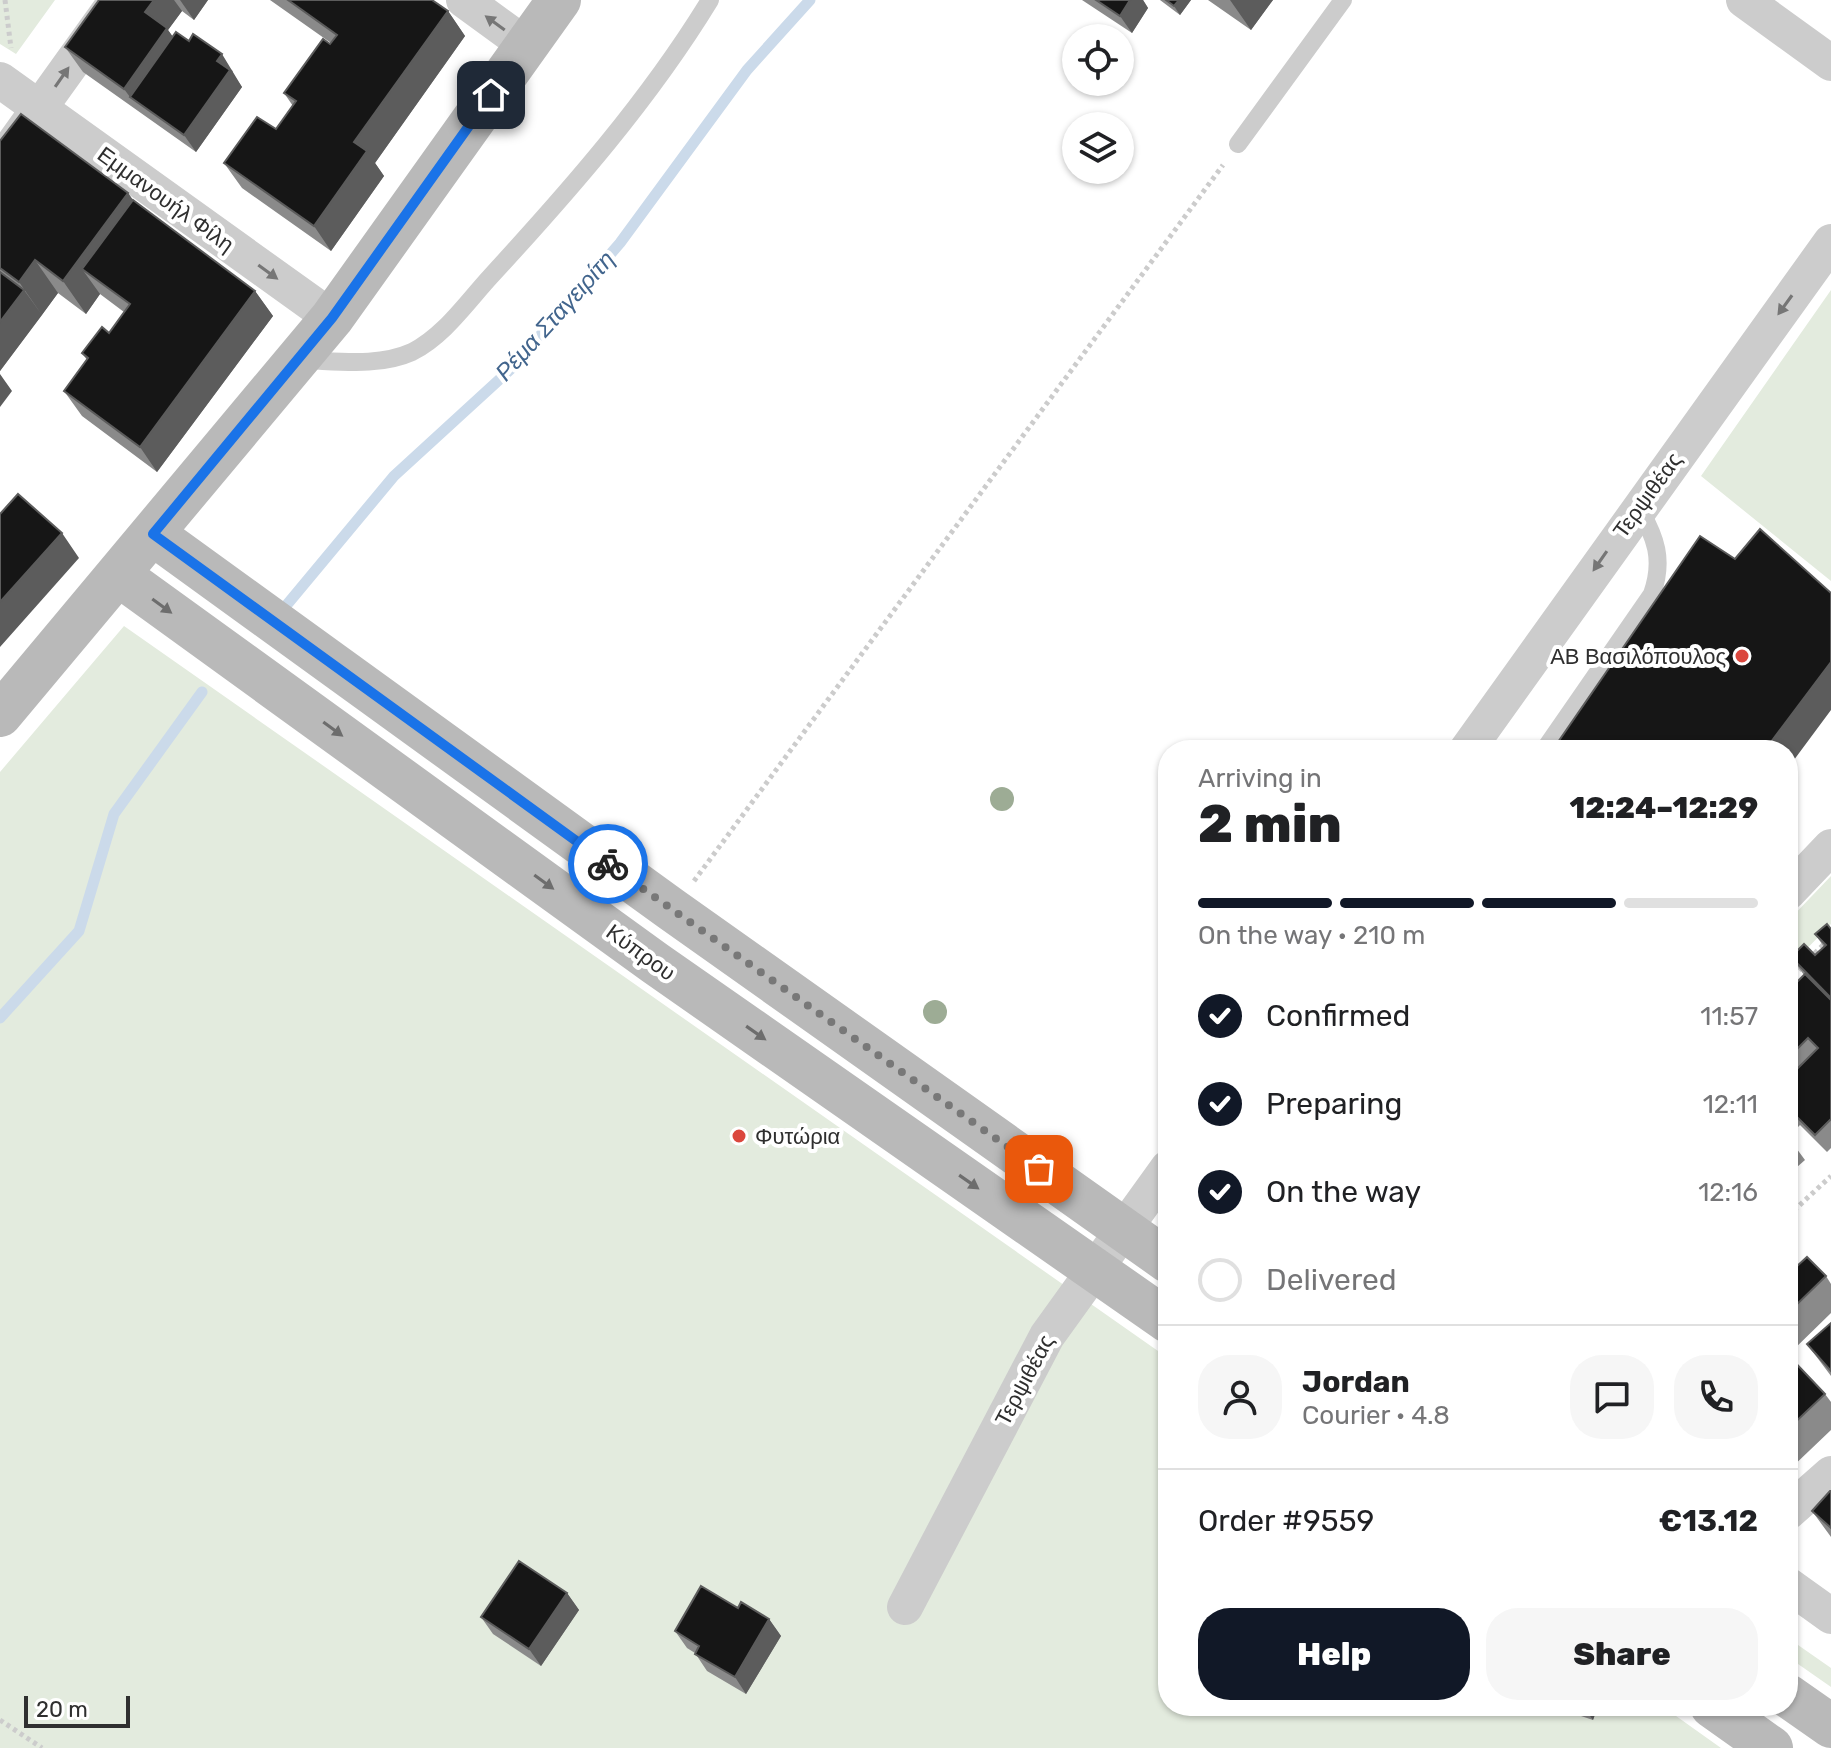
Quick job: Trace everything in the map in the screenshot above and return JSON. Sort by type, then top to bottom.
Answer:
[{"type":"street","points":[[0,163],[117,0]]},
{"type":"street","points":[[464,0],[526,45]]},
{"type":"street","points":[[0,715],[332,318],[559,0]]},
{"type":"street","points":[[1744,0],[1831,63]]},
{"type":"street","name":"Εμμανουήλ Φίλη","points":[[0,80],[332,318]]},
{"type":"street","name":"Τερψιθέας","points":[[1474,740],[1638,507],[1831,242]]},
{"type":"street","points":[[153,534],[230,593],[671,909],[1158,1254]]},
{"type":"street","name":"Κύπρου","points":[[119,575],[655,963],[1158,1314]]},
{"type":"street","points":[[1798,882],[1831,847]]},
{"type":"street","name":"Τερψιθέας","points":[[905,1607],[1037,1354],[1093,1269],[1158,1182]]},
{"type":"street","points":[[1798,1503],[1831,1474]]},
{"type":"street","points":[[1798,1592],[1831,1616]]},
{"type":"street","points":[[1798,1703],[1831,1726]]},
{"type":"street","points":[[1726,1716],[1771,1748]]},
{"type":"lane","points":[[296,360],[379,361],[411,352],[438,334],[553,208],[673,59],[710,0]]},
{"type":"lane","points":[[1238,144],[1343,0]]},
{"type":"lane","points":[[1551,740],[1652,594],[1658,552],[1638,507]]},
{"type":"path","points":[[671,909],[733,833],[1238,144]]},
{"type":"path","points":[[1798,972],[1831,937]]},
{"type":"path","points":[[1798,1207],[1831,1176]]},
{"type":"path","points":[[0,1723],[42,1748]]},
{"type":"shaded area","points":[[0,0],[55,0],[16,54],[0,44]]},
{"type":"shaded area","points":[[1831,290],[1831,581],[1701,476]]},
{"type":"shaded area","points":[[124,626],[1158,1351],[1158,1716],[1676,1716],[1721,1748],[0,1748],[0,772]]},
{"type":"shaded area","points":[[1831,876],[1831,924],[1798,958],[1798,911]]},
{"type":"shaded area","points":[[1798,1645],[1831,1668],[1831,1687],[1798,1664]]},
{"type":"building","points":[[99,0],[154,0],[145,12],[167,28],[124,89],[65,47]]},
{"type":"building","points":[[288,0],[432,0],[448,11],[354,142],[367,151],[314,226],[224,163],[257,117],[276,129],[296,101],[284,93],[323,39],[330,44],[337,35]]},
{"type":"building","points":[[1096,0],[1130,0],[1120,16]]},
{"type":"building","points":[[176,32],[189,41],[193,34],[222,54],[217,61],[230,70],[184,135],[130,97]]},
{"type":"building","points":[[21,114],[128,193],[63,281],[35,260],[19,282],[0,268],[0,141]]},
{"type":"building","points":[[133,200],[255,291],[140,447],[64,391],[88,358],[82,353],[102,327],[109,333],[130,304],[82,269]]},
{"type":"building","points":[[0,272],[24,290],[0,322]]},
{"type":"building","points":[[18,494],[62,533],[0,602],[0,514]]},
{"type":"building","name":"ΑΒ Βασιλόπουλος","points":[[1760,529],[1831,593],[1831,662],[1772,740],[1559,740],[1700,536],[1735,559]]},
{"type":"building","points":[[1827,924],[1831,929],[1831,998],[1798,964],[1798,950],[1804,944],[1815,955],[1826,945],[1815,934]]},
{"type":"building","points":[[1805,974],[1831,1000],[1831,1119],[1815,1135],[1798,1118],[1798,1068],[1818,1048],[1808,1038],[1798,1048],[1798,981]]},
{"type":"building","points":[[1807,1257],[1826,1276],[1798,1303],[1798,1265]]},
{"type":"building","points":[[1831,1323],[1831,1371],[1807,1344]]},
{"type":"building","points":[[1798,1366],[1825,1394],[1798,1420]]},
{"type":"building","points":[[1831,1491],[1831,1528],[1812,1511]]},
{"type":"building","points":[[519,1561],[567,1593],[529,1649],[481,1617]]},
{"type":"building","points":[[701,1586],[738,1608],[741,1602],[769,1619],[735,1677],[695,1654],[699,1646],[675,1631]]},
{"type":"waterway","name":"Ρέμα Σταγειρίτη","points":[[280,613],[394,476],[513,367],[620,243],[747,70],[810,0]]},
{"type":"waterway","name":"Ρέμα Σταγειρίτη","points":[[0,1018],[79,931],[114,814],[202,692]]},
{"type":"way so far","points":[[608,864],[1039,1169]]},
{"type":"place","name":"ΑΒ Βασιλόπουλος","points":[[1742,656]]},
{"type":"place","name":"Φυτώρια","points":[[739,1136]]},
{"type":"route","points":[[491,95],[332,318],[153,534],[230,593],[608,864]]}]
